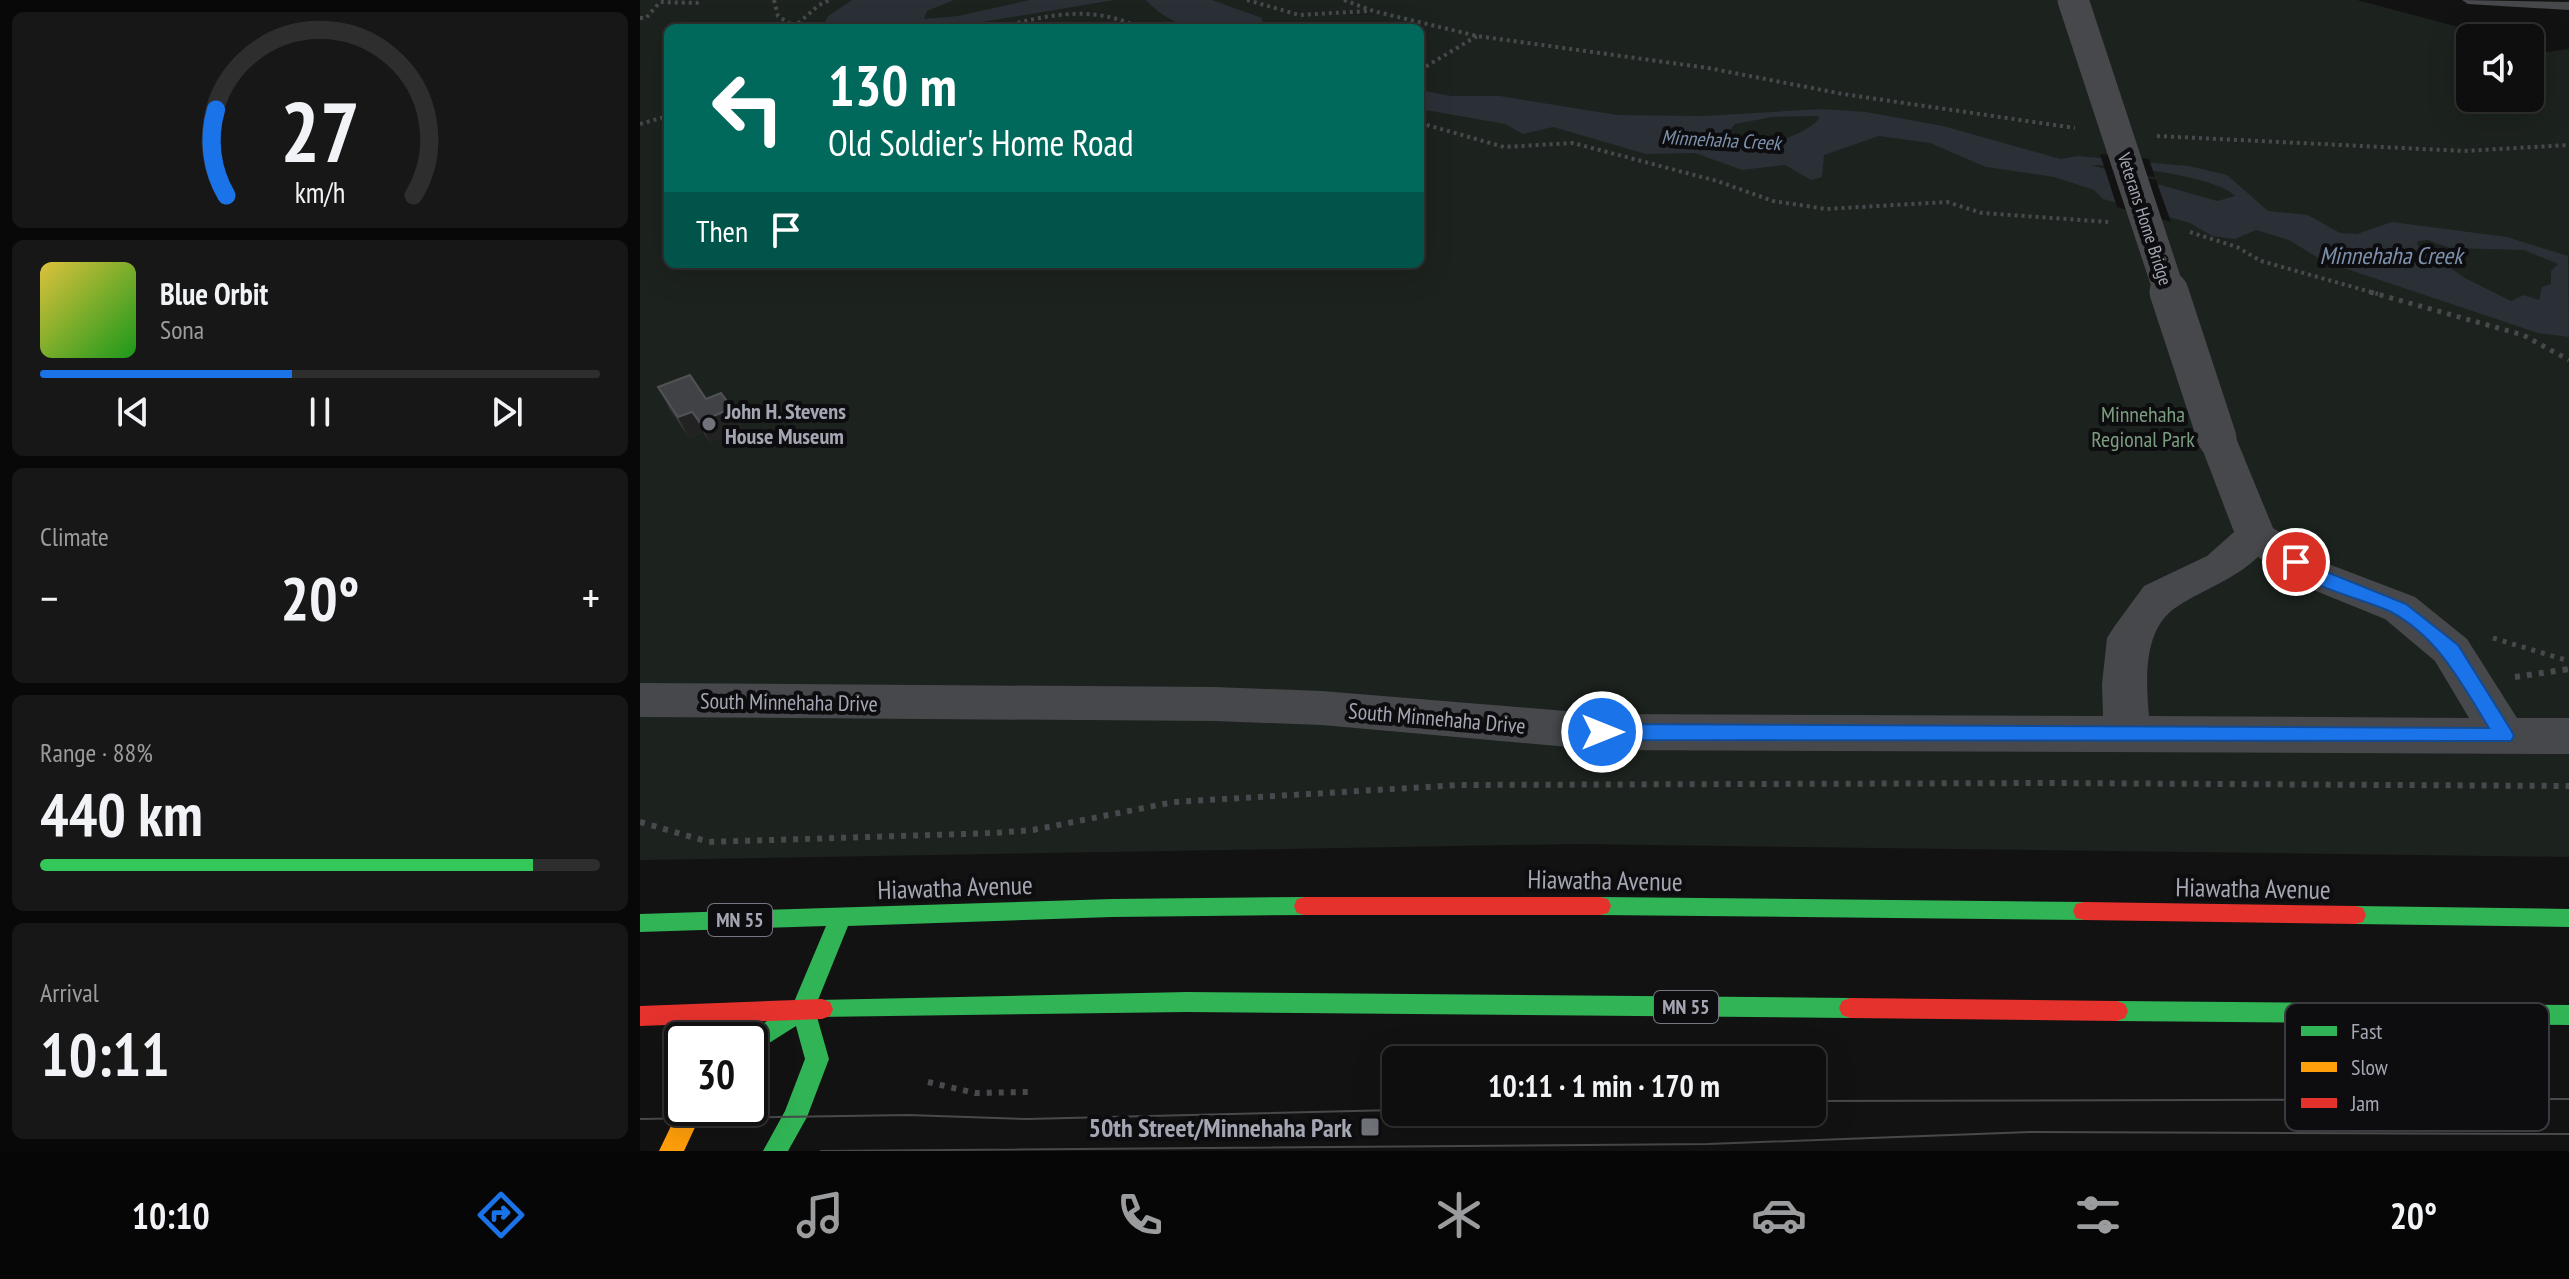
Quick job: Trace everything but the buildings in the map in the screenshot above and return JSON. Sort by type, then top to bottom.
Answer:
[{"type":"main road","name":"Hiawatha Avenue","points":[[640,923],[1001,910],[1564,905],[2569,918]]},
{"type":"main road","points":[[768,1032],[803,1009],[840,918]]},
{"type":"main road","name":"MN 55","points":[[640,1016],[803,1009],[1203,1002],[2285,1012]]},
{"type":"main road","points":[[775,1151],[795,1117],[817,1059],[803,1009]]},
{"type":"main road","name":"MN 55","points":[[2549,1015],[2569,1015]]},
{"type":"main road","points":[[671,1151],[683,1126]]},
{"type":"street","name":"Veterans Home Bridge","points":[[2073,0],[2217,438],[2256,536]]},
{"type":"street","points":[[2127,735],[2124,684],[2129,638],[2159,597],[2222,566],[2256,536],[2316,575],[2400,608],[2451,650],[2504,736]]},
{"type":"street","name":"South Minnehaha Drive","points":[[640,700],[1215,704],[1322,708],[1602,732],[2569,736]]},
{"type":"lane","points":[[2468,0],[2569,6]]},
{"type":"path","points":[[640,18],[646,18],[660,2],[697,3],[701,0]]},
{"type":"path","points":[[774,0],[778,16],[789,24]]},
{"type":"path","points":[[798,24],[819,5],[830,0]]},
{"type":"path","points":[[1247,0],[1299,15],[1373,11]]},
{"type":"path","points":[[1344,0],[1373,11],[1477,36],[1708,68],[1843,94],[2082,130]]},
{"type":"path","points":[[1013,24],[1061,12],[1088,12],[1124,18],[1134,24]]},
{"type":"path","points":[[1424,68],[1477,36]]},
{"type":"path","points":[[640,124],[664,117]]},
{"type":"path","points":[[1424,124],[1504,147],[1573,143],[1717,181],[1773,201],[1826,209],[1947,202],[1982,213],[2120,224]]},
{"type":"path","points":[[2143,135],[2464,151],[2569,145]]},
{"type":"path","points":[[2188,232],[2237,247],[2261,261],[2523,335],[2569,360]]},
{"type":"path","points":[[640,822],[709,842],[994,833],[1033,830],[1174,802],[1460,785],[2047,783],[2569,786]]},
{"type":"path","points":[[928,1082],[975,1093],[1029,1092]]},
{"type":"green space","name":"Minnehaha Regional Park","points":[[640,0],[2357,0],[2456,26],[2456,112],[2544,112],[2544,51],[2569,49],[2569,857],[1577,844],[640,860]]},
{"type":"water","points":[[852,0],[954,0],[927,11],[924,19],[958,16],[1030,0],[1114,0],[971,24],[824,24],[828,16]]},
{"type":"water","points":[[1146,0],[1212,0],[1262,18],[1263,24],[1182,24],[1159,12]]},
{"type":"water","name":"Minnehaha Creek","points":[[1424,91],[1451,96],[1500,96],[1617,115],[1703,116],[1821,109],[1866,112],[1943,126],[2061,159],[2077,156],[2189,166],[2227,175],[2268,211],[2308,215],[2340,233],[2357,234],[2392,222],[2507,237],[2568,256],[2569,337],[2538,333],[2323,261],[2289,240],[2256,230],[2235,239],[2212,236],[2190,223],[2103,199],[2094,190],[2054,177],[1986,167],[1930,143],[1879,136],[1824,155],[1822,177],[1811,180],[1785,165],[1742,170],[1695,153],[1646,154],[1553,127],[1523,134],[1505,124],[1424,110]],"holes":[[[1818,116],[1819,119],[1787,138],[1763,142],[1726,135],[1735,124],[1772,117]],[[2091,165],[2189,177],[2225,189],[2235,196],[2217,201]],[[2428,240],[2450,248],[2524,250],[2558,264],[2551,271],[2551,284],[2542,287],[2539,300],[2524,295],[2511,301],[2465,278],[2417,245],[2418,241]]]},
{"type":"pier","points":[[2100,154],[2149,159],[2155,177],[2131,174],[2156,180],[2171,222],[2117,207]]},
{"type":"tram line","points":[[2549,1099],[2569,1099]]},
{"type":"tram line","points":[[1826,1101],[2285,1100]]},
{"type":"tram line","points":[[640,1119],[908,1115],[1027,1119],[1382,1110]]},
{"type":"tram line","points":[[821,1151],[1708,1144],[2030,1132],[2569,1134]]},
{"type":"traffic: fast","points":[[640,923],[1112,908],[1305,906]]},
{"type":"traffic: fast","points":[[1600,906],[2084,911]]},
{"type":"traffic: fast","points":[[2355,915],[2569,918]]},
{"type":"traffic: fast","points":[[768,1032],[803,1009],[840,918]]},
{"type":"traffic: fast","points":[[822,1009],[1187,1002],[1850,1008]]},
{"type":"traffic: fast","points":[[775,1151],[795,1117],[817,1059],[803,1009]]},
{"type":"traffic: fast","points":[[2117,1011],[2285,1012]]},
{"type":"traffic: fast","points":[[2549,1015],[2569,1015]]},
{"type":"traffic: slow","points":[[671,1151],[683,1126]]},
{"type":"traffic: jam","points":[[1305,906],[1600,906]]},
{"type":"traffic: jam","points":[[2084,911],[2355,915]]},
{"type":"traffic: jam","points":[[1850,1008],[2117,1011]]},
{"type":"traffic: jam","points":[[640,1016],[822,1009]]},
{"type":"place","name":"John H. Stevens House Museum","points":[[709,424]]},
{"type":"place","name":"50th Street/Minnehaha Park","points":[[1370,1127]]},
{"type":"route","points":[[1602,732],[2504,736],[2451,650],[2400,608],[2316,575],[2296,562]]}]
